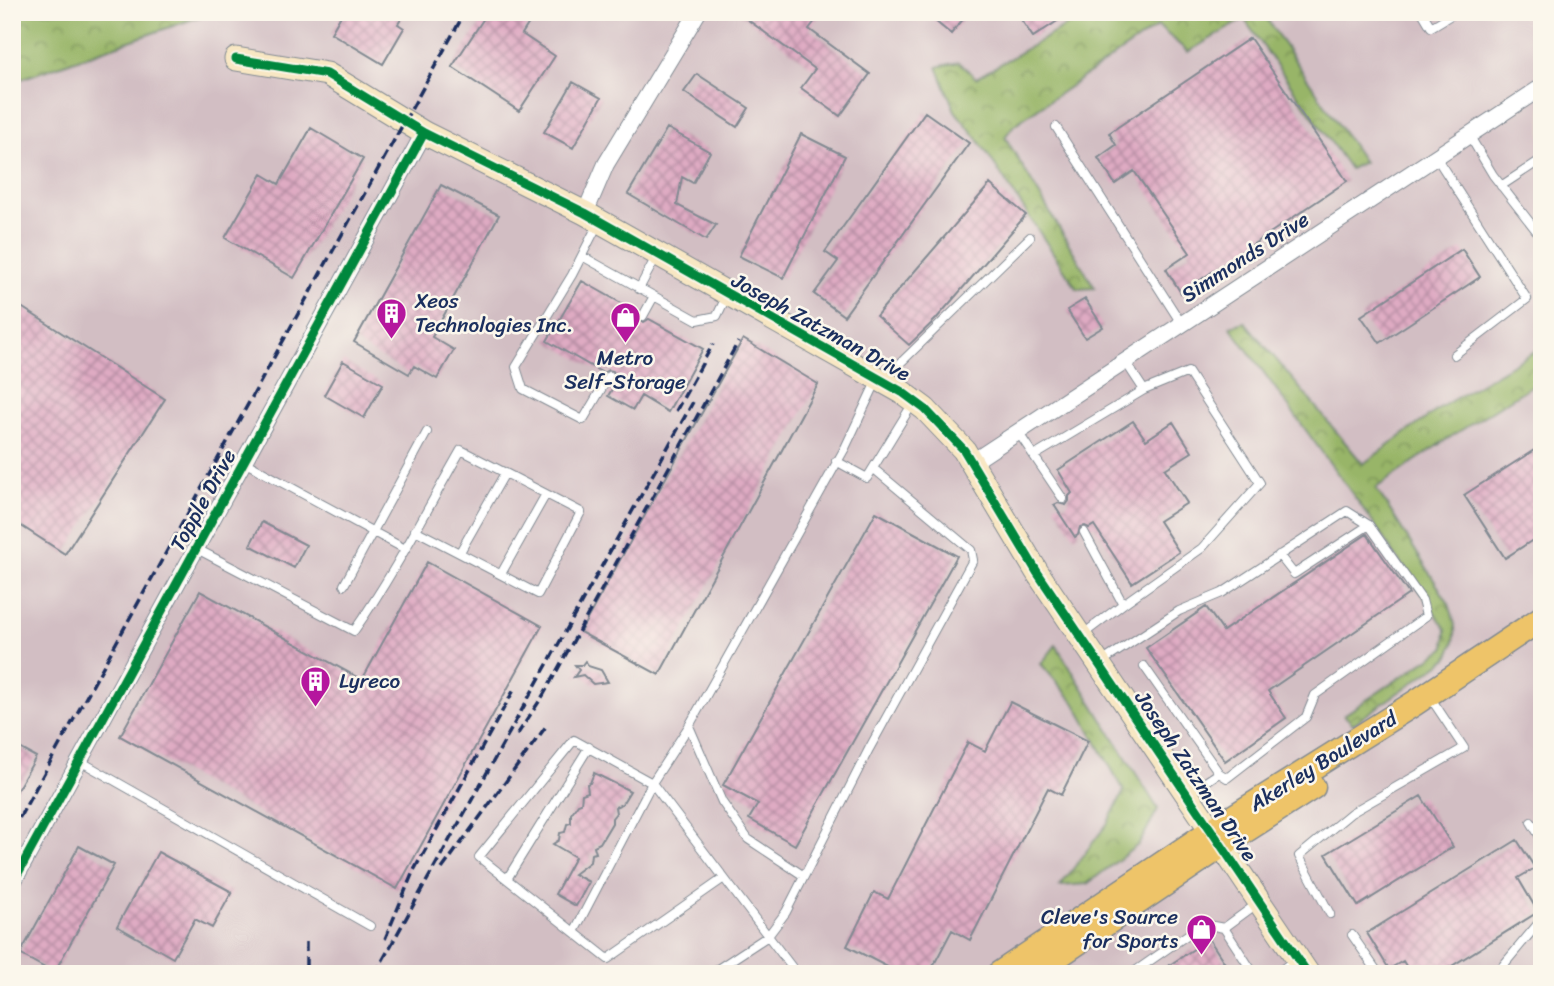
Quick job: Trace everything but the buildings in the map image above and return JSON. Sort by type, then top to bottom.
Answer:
[{"type":"main road","name":"Akerley Boulevard","points":[[999,974],[1425,703],[1542,618]]},
{"type":"main road","name":"Akerley Boulevard","points":[[1425,703],[1542,637]]},
{"type":"main road","name":"Akerley Boulevard","points":[[1031,974],[1216,838]]},
{"type":"street","points":[[592,217],[606,164],[698,12]]},
{"type":"street","name":"Joseph Zatzman Drive","points":[[236,59],[327,74],[424,133],[592,217],[915,401],[936,419],[964,450],[1037,572],[1303,966]]},
{"type":"street","name":"Simmonds Drive","points":[[971,463],[1542,87]]},
{"type":"street","name":"Topple Drive","points":[[12,884],[424,133]]},
{"type":"lane","points":[[1422,12],[1431,27],[1456,12]]},
{"type":"lane","points":[[1056,127],[1181,323]]},
{"type":"lane","points":[[1469,135],[1501,186],[1542,237]]},
{"type":"lane","points":[[1436,157],[1527,299],[1454,355]]},
{"type":"lane","points":[[1501,186],[1542,159]]},
{"type":"lane","points":[[592,217],[582,256],[516,367],[523,389],[583,421],[609,376]]},
{"type":"lane","points":[[574,932],[652,783],[689,726],[845,448],[877,380],[887,376],[1031,237]]},
{"type":"lane","points":[[639,289],[657,255]]},
{"type":"lane","points":[[582,256],[697,320],[717,316],[727,295]]},
{"type":"lane","points":[[643,316],[654,296]]},
{"type":"lane","points":[[1125,361],[1144,390]]},
{"type":"lane","points":[[1034,456],[1144,390],[1188,372],[1260,483],[1202,548],[1081,636]]},
{"type":"lane","points":[[836,461],[867,478],[915,401]]},
{"type":"lane","points":[[344,585],[427,432]]},
{"type":"lane","points":[[1018,432],[1063,499]]},
{"type":"lane","points":[[197,549],[354,631],[377,597],[405,549],[415,530],[461,450],[581,512],[538,594],[415,530]]},
{"type":"lane","points":[[244,462],[405,549]]},
{"type":"lane","points":[[710,974],[768,936],[786,912],[869,749],[973,560],[971,550],[874,469]]},
{"type":"lane","points":[[460,552],[505,473]]},
{"type":"lane","points":[[501,574],[546,494]]},
{"type":"lane","points":[[1100,663],[1179,611],[1222,593],[1347,511],[1369,524],[1422,600],[1426,616],[1315,695],[1306,717],[1227,778],[1219,774],[1144,666]]},
{"type":"lane","points":[[1279,555],[1294,574],[1369,524]]},
{"type":"lane","points":[[1084,532],[1123,604]]},
{"type":"lane","points":[[1331,914],[1299,856],[1351,813],[1464,748],[1425,703]]},
{"type":"lane","points":[[689,726],[722,802],[748,839],[804,876]]},
{"type":"lane","points":[[724,878],[608,959],[479,857],[573,740],[652,783],[797,974]]},
{"type":"lane","points":[[507,879],[589,747]]},
{"type":"lane","points":[[80,761],[370,926]]},
{"type":"lane","points":[[1187,794],[1219,774]]},
{"type":"lane","points":[[1531,822],[1542,840]]},
{"type":"lane","points":[[1224,928],[1259,902]]},
{"type":"lane","points":[[1496,974],[1542,919]]},
{"type":"lane","points":[[1131,974],[1203,924],[1224,928],[1254,974]]},
{"type":"lane","points":[[1352,935],[1379,974]]},
{"type":"lane","points":[[1276,974],[1303,966]]},
{"type":"shaded area","points":[[213,12],[1090,12],[976,78],[955,111],[1095,287],[1005,138],[1014,125],[1158,26],[1188,52],[1244,19],[1350,168],[1364,162],[1262,12],[1542,12],[1542,347],[1446,404],[1363,464],[1245,322],[1230,327],[1364,510],[1446,629],[1445,648],[1344,715],[1353,724],[1448,658],[1449,604],[1376,488],[1542,379],[1542,974],[12,974],[12,82]],"holes":[[[1056,645],[1158,809],[1060,885],[1107,824],[1124,791],[1074,702],[1041,664]]]},
{"type":"green space","points":[[12,12],[213,12],[12,82]]},
{"type":"green space","points":[[1090,12],[1262,12],[1364,162],[1350,169],[1244,19],[1188,52],[1158,26],[1014,125],[1005,137],[1095,288],[1077,289],[977,138],[955,111],[937,67],[959,62],[976,78]]},
{"type":"green space","points":[[1245,322],[1363,464],[1446,404],[1542,347],[1542,379],[1376,488],[1449,604],[1455,625],[1455,637],[1448,658],[1353,724],[1344,715],[1445,648],[1446,629],[1364,510],[1230,326]]},
{"type":"green space","points":[[1056,645],[1158,809],[1139,844],[1087,884],[1060,886],[1107,824],[1124,791],[1074,702],[1041,664]]},
{"type":"railway","points":[[12,831],[465,12]]},
{"type":"railway","points":[[517,735],[544,694],[738,342]]},
{"type":"railway","points":[[676,411],[713,344]]},
{"type":"railway","points":[[375,974],[693,402]]},
{"type":"railway","points":[[385,939],[413,872],[515,688]]},
{"type":"railway","points":[[442,869],[547,725]]},
{"type":"railway","points":[[306,942],[306,974]]},
{"type":"cycle path","points":[[236,59],[327,74],[424,133],[585,213],[902,392],[925,409],[964,450],[1037,572],[1308,974]]},
{"type":"cycle path","points":[[12,884],[424,133]]},
{"type":"place","name":"Xeos Technologies Inc.","points":[[392,340]]},
{"type":"place","name":"Metro Self-Storage","points":[[625,345]]},
{"type":"place","name":"Lyreco","points":[[316,708]]},
{"type":"place","name":"Cleve's Source for Sports","points":[[1201,956]]}]
